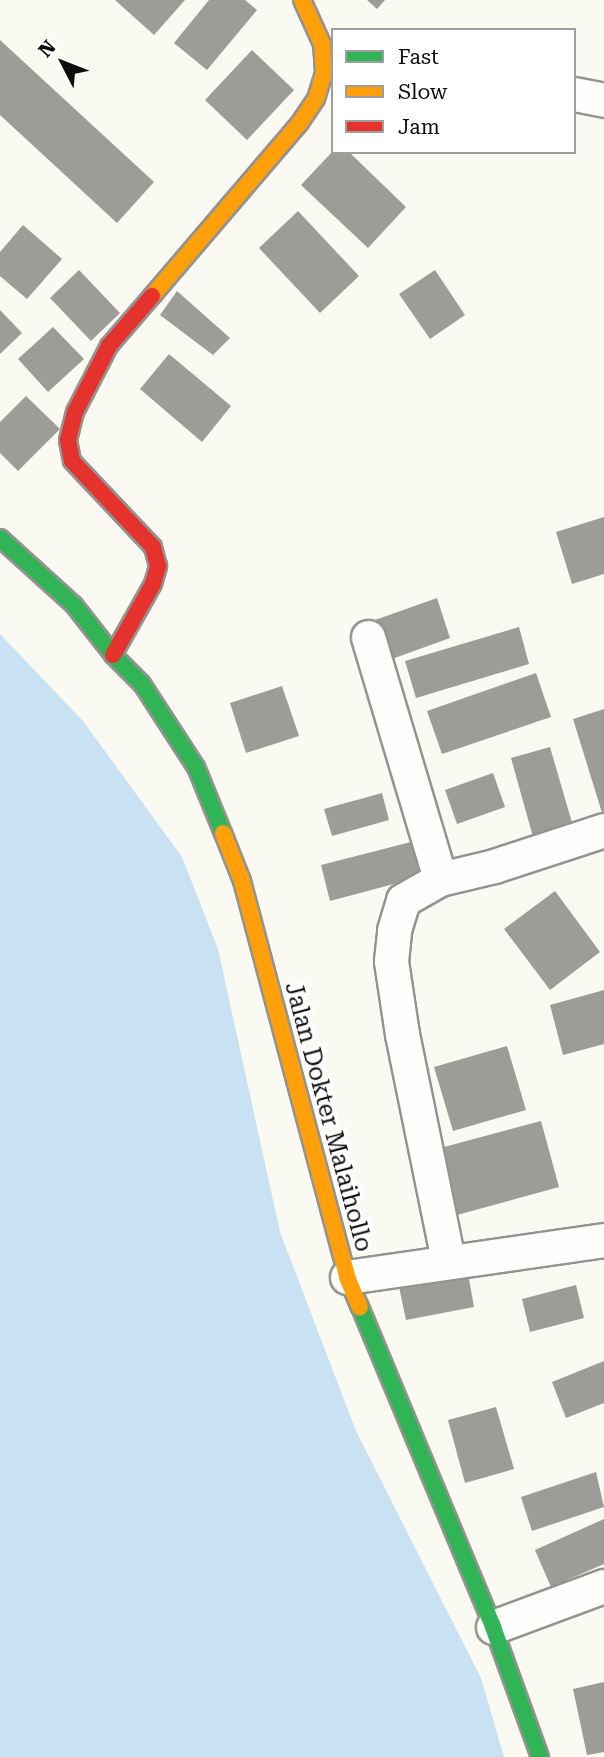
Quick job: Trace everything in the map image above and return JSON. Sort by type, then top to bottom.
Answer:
[{"type":"main road","points":[[113,655],[153,584],[158,566],[153,547],[72,461],[68,440],[75,412],[108,346],[299,124],[327,82],[322,44],[302,0]]},
{"type":"main road","name":"Jalan Dokter Malaihollo","points":[[0,538],[74,605],[113,655],[142,684],[196,767],[242,881],[347,1277],[493,1627],[540,1757]]},
{"type":"street","points":[[576,94],[604,100]]},
{"type":"street","points":[[368,638],[440,879]]},
{"type":"street","points":[[448,1260],[391,961],[394,930],[403,900],[440,879],[494,866],[604,830]]},
{"type":"street","points":[[347,1277],[448,1260],[604,1240]]},
{"type":"street","points":[[493,1627],[604,1586]]},
{"type":"water","points":[[0,634],[83,721],[182,857],[218,949],[280,1232],[356,1431],[481,1678],[504,1757],[0,1757]]},
{"type":"building","points":[[115,0],[185,0],[154,35]]},
{"type":"building","points":[[209,0],[245,0],[257,10],[207,70],[174,43]]},
{"type":"building","points":[[367,0],[385,0],[377,9]]},
{"type":"building","points":[[0,40],[154,182],[117,223],[0,115]]},
{"type":"building","points":[[252,50],[294,90],[247,140],[205,100]]},
{"type":"building","points":[[331,153],[351,154],[406,207],[368,248],[301,185]]},
{"type":"building","points":[[298,211],[359,276],[320,313],[259,248]]},
{"type":"building","points":[[23,225],[62,259],[27,299],[0,276],[0,252]]},
{"type":"building","points":[[79,270],[120,313],[91,341],[50,298]]},
{"type":"building","points":[[435,270],[465,315],[430,339],[399,294]]},
{"type":"building","points":[[177,291],[230,338],[213,355],[160,315]]},
{"type":"building","points":[[0,310],[22,333],[0,354]]},
{"type":"building","points":[[53,327],[84,359],[48,392],[18,359]]},
{"type":"building","points":[[169,354],[231,406],[202,442],[140,389]]},
{"type":"building","points":[[26,396],[60,429],[18,471],[0,453],[0,422]]},
{"type":"building","points":[[604,517],[604,574],[572,584],[556,532]]},
{"type":"building","points":[[437,598],[450,638],[389,660],[375,620]]},
{"type":"building","points":[[519,627],[529,664],[416,698],[405,661]]},
{"type":"building","points":[[536,673],[551,717],[442,754],[427,711]]},
{"type":"building","points":[[282,686],[299,736],[246,753],[230,703]]},
{"type":"building","points":[[604,709],[604,816],[603,816],[573,719]]},
{"type":"building","points":[[550,747],[573,826],[533,837],[511,758]]},
{"type":"building","points":[[493,773],[505,807],[457,824],[445,790]]},
{"type":"building","points":[[382,793],[389,820],[332,836],[324,809]]},
{"type":"building","points":[[411,842],[420,877],[330,901],[321,865]]},
{"type":"building","points":[[555,891],[600,952],[550,990],[504,929]]},
{"type":"building","points":[[604,990],[604,1044],[563,1055],[550,1005]]},
{"type":"building","points":[[507,1046],[526,1110],[453,1131],[434,1067]]},
{"type":"building","points":[[541,1121],[559,1187],[450,1217],[433,1150]]},
{"type":"building","points":[[467,1268],[474,1307],[406,1320],[398,1282]]},
{"type":"building","points":[[576,1285],[584,1318],[530,1332],[522,1299]]},
{"type":"building","points":[[604,1361],[604,1403],[566,1418],[552,1382]]},
{"type":"building","points":[[496,1407],[514,1469],[465,1483],[448,1420]]},
{"type":"building","points":[[596,1472],[604,1507],[532,1531],[521,1497]]},
{"type":"building","points":[[604,1519],[604,1564],[551,1587],[535,1550]]},
{"type":"building","points":[[604,1682],[604,1752],[587,1755],[573,1689]]},
{"type":"traffic: fast","points":[[0,538],[74,605],[113,655],[142,684],[196,767],[223,833]]},
{"type":"traffic: fast","points":[[360,1307],[493,1627],[540,1757]]},
{"type":"traffic: slow","points":[[152,296],[299,124],[316,99],[324,72],[322,44],[302,0]]},
{"type":"traffic: slow","points":[[223,833],[242,881],[347,1277],[360,1307]]},
{"type":"traffic: jam","points":[[113,655],[153,584],[158,566],[153,547],[72,461],[68,440],[75,412],[109,346],[152,296]]}]
